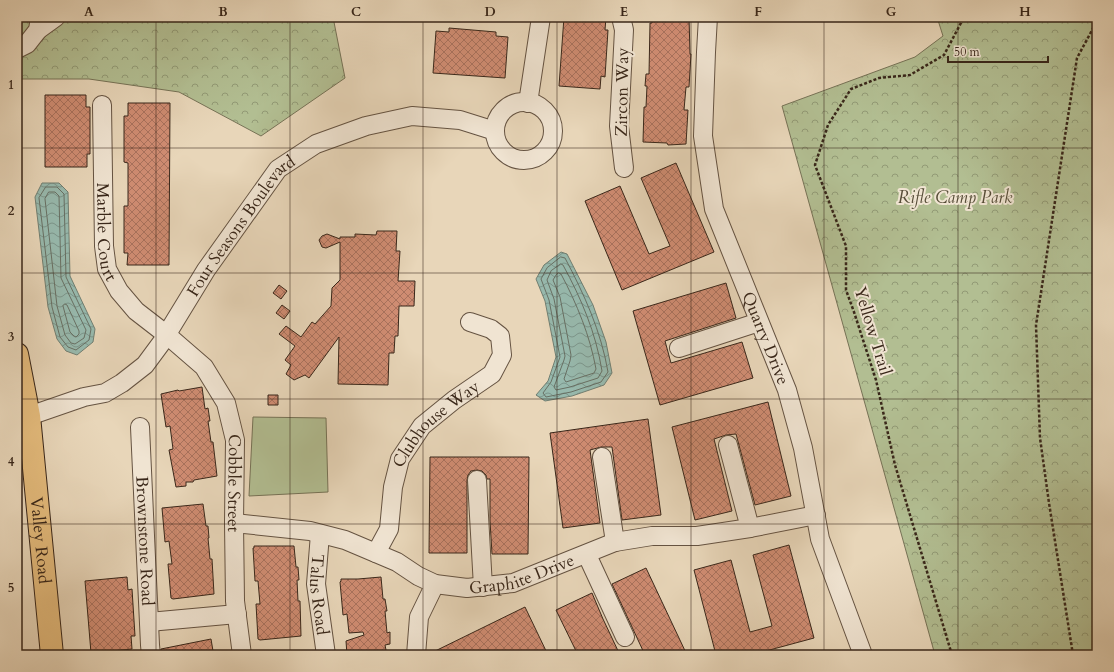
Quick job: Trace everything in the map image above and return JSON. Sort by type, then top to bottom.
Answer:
[{"type":"main road","name":"Valley Road","points":[[17,354],[23,416],[52,655]]},
{"type":"street","points":[[17,49],[27,44],[39,23],[56,17]]},
{"type":"street","points":[[528,103],[541,17]]},
{"type":"street","name":"Zircon Way","points":[[621,17],[624,30],[619,126],[624,168]]},
{"type":"street","name":"Quarry Drive","points":[[708,17],[703,136],[714,209],[789,397],[803,448],[820,539],[863,655]]},
{"type":"street","points":[[515,104],[534,104],[549,116],[552,126],[551,140],[543,152],[535,158],[526,160],[516,159],[501,149],[497,141],[495,131],[496,123],[500,114],[515,104]]},
{"type":"street","name":"Marble Court","points":[[102,105],[104,246],[107,269],[119,291],[136,311],[167,335]]},
{"type":"street","name":"Four Seasons Boulevard","points":[[23,416],[84,397],[105,393],[122,383],[145,365],[167,335],[206,270],[278,169],[316,144],[366,126],[412,116],[460,120],[495,131]]},
{"type":"street","name":"Clubhouse Way","points":[[376,553],[389,528],[392,487],[400,459],[422,426],[454,400],[492,374],[502,355],[500,336],[491,328],[470,322]]},
{"type":"street","points":[[678,348],[759,322]]},
{"type":"street","name":"Cobble Street","points":[[167,335],[204,367],[226,403],[235,440],[235,601],[242,655]]},
{"type":"street","name":"Brownstone Road","points":[[140,427],[151,655]]},
{"type":"street","points":[[728,445],[750,528]]},
{"type":"street","points":[[602,457],[614,542]]},
{"type":"street","points":[[477,480],[483,587]]},
{"type":"street","name":"Graphite Drive","points":[[234,523],[310,531],[345,540],[397,562],[418,576],[435,584],[467,588],[513,583],[586,555],[614,542],[652,536],[697,536],[750,528],[816,514]]},
{"type":"street","name":"Talus Road","points":[[320,534],[316,584],[326,655]]},
{"type":"street","points":[[586,555],[625,638]]},
{"type":"street","points":[[416,655],[419,617],[435,584]]},
{"type":"street","points":[[149,622],[237,614]]},
{"type":"path","name":"Yellow Trail","points":[[952,655],[895,466],[876,380],[846,290],[846,246],[815,165],[828,125],[851,89],[879,78],[910,75],[944,55],[962,21],[962,17]]},
{"type":"path","points":[[1072,655],[1040,438],[1036,325],[1077,58],[1097,22]]},
{"type":"green space","points":[[17,17],[333,17],[345,78],[261,136],[179,92],[89,79],[17,79]]},
{"type":"green space","name":"Rifle Camp Park","points":[[937,17],[1097,17],[1097,655],[935,655],[782,106],[915,57],[943,36]]},
{"type":"green space","points":[[253,417],[326,418],[328,492],[249,496]]},
{"type":"water","points":[[42,183],[59,183],[68,192],[70,276],[95,329],[93,342],[77,355],[66,351],[57,339],[48,307],[35,197]]},
{"type":"water","points":[[561,252],[567,254],[593,305],[606,342],[612,373],[604,385],[572,396],[545,401],[536,395],[548,381],[556,357],[545,301],[536,279],[544,265]]},
{"type":"building","points":[[564,17],[606,17],[605,30],[608,30],[605,77],[601,76],[600,89],[559,86]]},
{"type":"building","points":[[652,17],[689,17],[691,54],[689,87],[686,87],[684,110],[688,110],[686,144],[668,145],[667,143],[643,142],[644,107],[646,107],[647,86],[645,86],[646,74],[649,74],[650,23],[652,23]]},
{"type":"building","points":[[449,28],[496,32],[496,36],[508,37],[505,78],[433,73],[436,31],[449,32]]},
{"type":"building","points":[[45,95],[86,95],[86,107],[90,107],[90,154],[87,154],[87,167],[45,167]]},
{"type":"building","points":[[128,103],[170,103],[169,265],[127,265],[128,253],[124,253],[124,206],[128,206],[128,163],[124,162],[124,116],[128,116]]},
{"type":"building","points":[[676,163],[714,252],[622,290],[585,201],[620,186],[649,254],[670,246],[641,178]]},
{"type":"building","points":[[377,231],[397,231],[396,251],[400,251],[398,281],[415,281],[414,306],[399,306],[398,336],[395,336],[394,353],[389,353],[388,385],[338,384],[339,337],[309,378],[305,375],[294,380],[286,374],[291,365],[285,360],[295,346],[279,334],[286,326],[301,337],[312,322],[315,324],[331,306],[332,288],[340,280],[340,242],[326,248],[322,247],[319,240],[322,236],[327,234],[340,239],[340,237],[355,237],[355,234],[376,235]]},
{"type":"building","points":[[726,283],[736,318],[665,341],[671,363],[742,342],[753,378],[660,405],[633,311]]},
{"type":"building","points":[[279,285],[287,291],[281,299],[273,293]]},
{"type":"building","points":[[282,305],[290,311],[284,319],[276,313]]},
{"type":"building","points":[[202,387],[205,409],[208,408],[210,421],[208,421],[211,442],[213,442],[217,476],[194,480],[193,482],[186,482],[186,486],[176,487],[169,450],[173,449],[170,426],[166,427],[161,394]]},
{"type":"building","points":[[268,395],[278,395],[278,405],[268,405]]},
{"type":"building","points":[[768,402],[791,496],[755,505],[736,434],[726,435],[714,439],[732,511],[695,520],[672,427]]},
{"type":"building","points":[[648,419],[661,515],[622,520],[612,447],[601,447],[590,450],[600,523],[563,528],[550,433]]},
{"type":"building","points":[[430,457],[529,457],[528,554],[492,554],[490,479],[487,479],[486,475],[482,471],[477,470],[471,471],[467,480],[467,553],[429,553]]},
{"type":"building","points":[[203,504],[206,526],[208,526],[214,594],[173,599],[171,598],[168,564],[172,564],[169,541],[165,542],[162,508]]},
{"type":"building","points":[[789,545],[814,638],[751,655],[716,655],[694,570],[731,560],[750,632],[772,626],[753,555]]},
{"type":"building","points":[[254,546],[294,546],[296,567],[298,567],[299,580],[297,580],[298,601],[300,601],[301,636],[258,639],[256,604],[260,604],[258,581],[255,581]]},
{"type":"building","points":[[646,568],[687,655],[645,655],[612,584]]},
{"type":"building","points":[[127,577],[128,590],[132,589],[135,636],[131,636],[132,649],[91,653],[85,581]]},
{"type":"building","points":[[381,577],[383,599],[385,599],[387,611],[385,611],[387,633],[390,632],[390,644],[385,645],[387,655],[347,655],[346,641],[364,635],[363,632],[349,633],[347,614],[343,615],[341,579]]},
{"type":"building","points":[[592,593],[620,655],[578,655],[556,610]]},
{"type":"building","points":[[525,607],[548,655],[523,655],[522,651],[514,655],[427,655]]},
{"type":"building","points":[[211,639],[213,655],[161,655],[161,649]]}]
